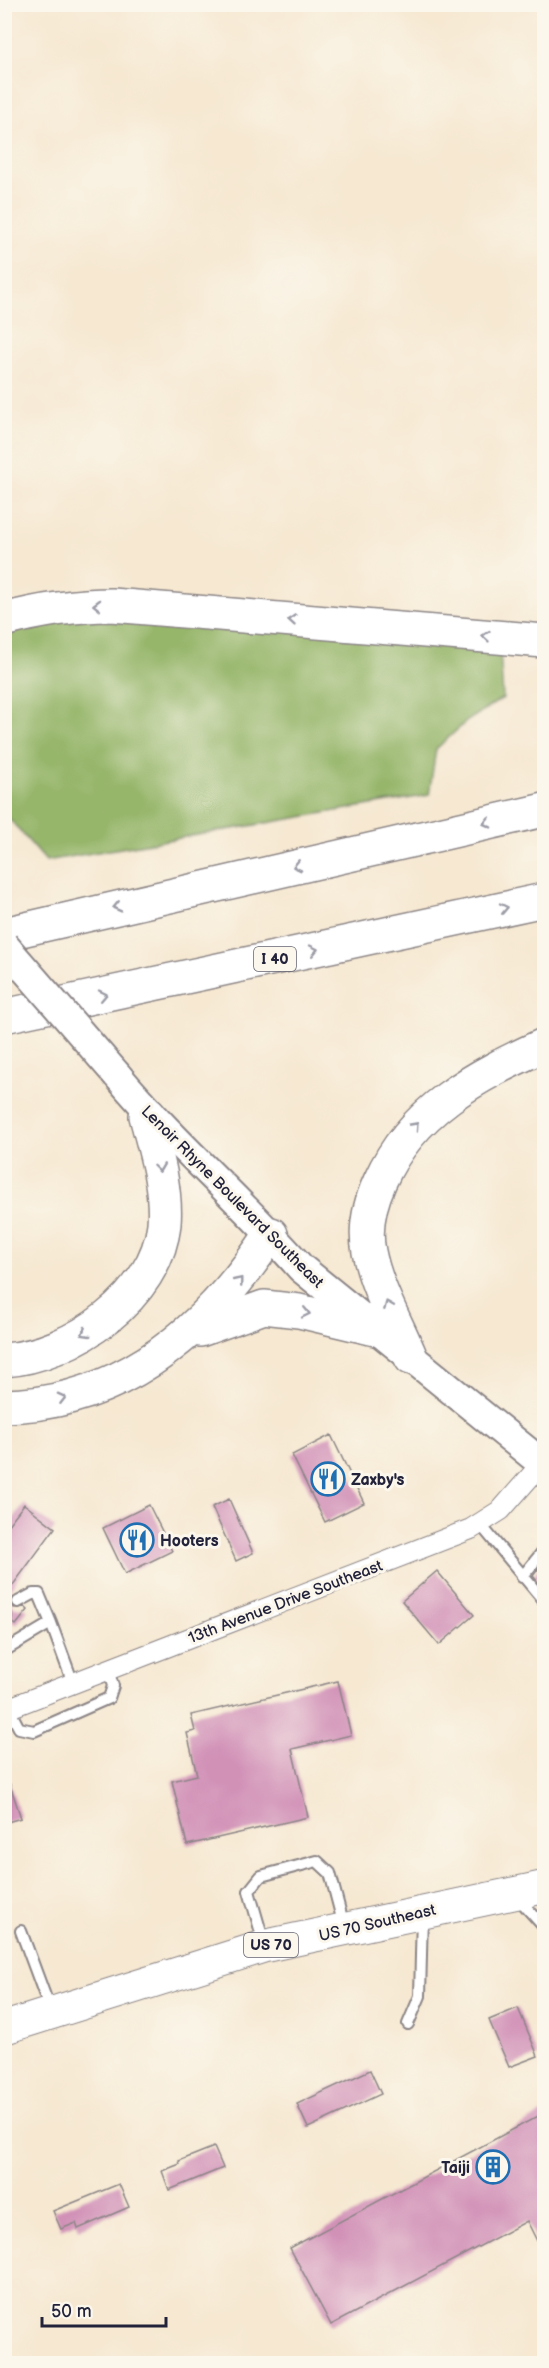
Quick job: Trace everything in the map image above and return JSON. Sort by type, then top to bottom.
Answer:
[{"type":"highway","points":[[4,620],[40,610],[83,605],[112,605],[544,641]]},
{"type":"highway","points":[[4,934],[544,810]]},
{"type":"highway","name":"I 40","points":[[11,1016],[544,900]]},
{"type":"highway","points":[[411,1359],[373,1269],[369,1250],[368,1222],[374,1195],[397,1149],[431,1110],[458,1088],[493,1068],[544,1045]]},
{"type":"highway","points":[[4,1360],[42,1353],[89,1332],[120,1306],[149,1267],[164,1224],[157,1156],[146,1116],[149,1114]]},
{"type":"highway","points":[[172,1346],[224,1298],[244,1274],[271,1234]]},
{"type":"highway","points":[[4,1406],[59,1399],[104,1385],[125,1376],[172,1346],[218,1321],[264,1307],[298,1311],[375,1329]]},
{"type":"main road","name":"Lenoir Rhyne Boulevard Southeast","points":[[4,945],[149,1114],[271,1234],[301,1268],[411,1359],[544,1463]]},
{"type":"main road","name":"US 70 Southeast","points":[[4,2028],[265,1946],[544,1887]]},
{"type":"street","name":"13th Avenue Drive Southeast","points":[[7,1710],[480,1524],[501,1510],[544,1463]]},
{"type":"lane","points":[[480,1524],[544,1601]]},
{"type":"lane","points":[[522,1577],[544,1550]]},
{"type":"lane","points":[[18,1602],[33,1594],[39,1594],[73,1683]]},
{"type":"lane","points":[[4,1652],[51,1623]]},
{"type":"lane","points":[[7,1710],[19,1728],[34,1731],[110,1698],[113,1686],[108,1670]]},
{"type":"lane","points":[[265,1946],[249,1891],[261,1876],[317,1861],[330,1873],[345,1929]]},
{"type":"lane","points":[[514,1893],[544,1927]]},
{"type":"lane","points":[[408,2024],[420,1996],[422,1911]]},
{"type":"lane","points":[[21,1931],[51,2012]]},
{"type":"green space","points":[[112,605],[500,648],[503,698],[467,721],[436,749],[429,795],[46,861],[5,814],[4,621]]},
{"type":"building","name":"Zaxby's","points":[[331,1435],[364,1503],[325,1522],[292,1455]]},
{"type":"building","points":[[229,1499],[253,1553],[236,1561],[212,1507]]},
{"type":"building","points":[[24,1504],[55,1528],[7,1593],[12,1597],[11,1602],[14,1608],[25,1607],[28,1610],[16,1625],[12,1622],[12,1613],[4,1610],[4,1530]]},
{"type":"building","name":"Hooters","points":[[149,1505],[172,1551],[125,1574],[103,1528]]},
{"type":"building","points":[[544,1561],[544,1589],[533,1576]]},
{"type":"building","points":[[437,1571],[474,1615],[439,1645],[402,1601]]},
{"type":"building","points":[[338,1681],[351,1735],[292,1749],[308,1817],[187,1845],[172,1781],[197,1775],[187,1733],[195,1731],[191,1715]]},
{"type":"building","points":[[4,1776],[7,1776],[21,1818],[4,1823]]},
{"type":"building","points":[[518,2008],[538,2056],[509,2067],[489,2020]]},
{"type":"building","points":[[370,2070],[381,2094],[308,2128],[297,2104]]},
{"type":"building","name":"Taiji","points":[[544,2113],[544,2255],[527,2221],[331,2325],[290,2248]]},
{"type":"building","points":[[214,2147],[223,2168],[169,2190],[162,2171],[180,2164],[179,2161]]},
{"type":"building","points":[[119,2184],[129,2207],[78,2229],[76,2223],[61,2229],[53,2211]]},
{"type":"place","name":"Zaxby's","points":[[328,1479]]},
{"type":"place","name":"Hooters","points":[[137,1540]]},
{"type":"place","name":"Taiji","points":[[493,2167]]}]
